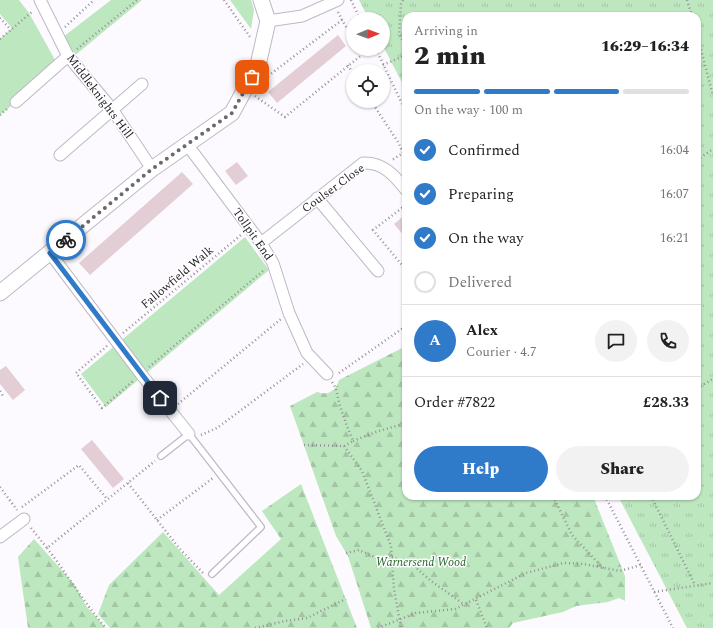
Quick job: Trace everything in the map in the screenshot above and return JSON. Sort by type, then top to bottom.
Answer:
[{"type":"street","points":[[0,293],[152,169],[186,143],[232,113],[258,65],[261,54],[268,21],[261,0]]},
{"type":"street","points":[[268,21],[302,16],[338,0]]},
{"type":"street","name":"Middleknights Hill","points":[[41,2],[68,56],[112,109],[152,169]]},
{"type":"street","points":[[16,102],[68,56]]},
{"type":"street","points":[[60,155],[142,84]]},
{"type":"street","name":"Tollpit End","points":[[186,143],[261,243],[273,263],[289,313],[311,358],[328,376]]},
{"type":"street","name":"Coulser Close","points":[[261,243],[317,198],[363,164],[374,163],[384,167],[402,186]]},
{"type":"street","points":[[317,198],[378,271]]},
{"type":"street","points":[[50,253],[141,374],[191,436]]},
{"type":"street","points":[[0,538],[20,515]]},
{"type":"lane","points":[[162,456],[191,436],[261,526],[212,574]]},
{"type":"path","points":[[57,34],[94,0]]},
{"type":"path","points":[[68,56],[137,0]]},
{"type":"path","points":[[224,0],[261,54]]},
{"type":"path","points":[[351,0],[357,12]]},
{"type":"path","points":[[402,39],[399,33],[401,4],[403,0]]},
{"type":"path","points":[[687,0],[691,12]]},
{"type":"path","points":[[0,39],[41,2]]},
{"type":"path","points":[[0,18],[10,30]]},
{"type":"path","points":[[264,79],[342,20],[346,27]]},
{"type":"path","points":[[701,50],[713,96]]},
{"type":"path","points":[[349,64],[360,56]]},
{"type":"path","points":[[379,56],[383,64],[402,57]]},
{"type":"path","points":[[245,89],[285,117],[346,67]]},
{"type":"path","points":[[390,79],[402,104]]},
{"type":"path","points":[[376,108],[398,142],[402,151]]},
{"type":"path","points":[[701,157],[713,149]]},
{"type":"path","points":[[384,167],[402,154]]},
{"type":"path","points":[[402,208],[373,230],[402,265]]},
{"type":"path","name":"Fallowfield Walk","points":[[141,374],[102,408],[76,373],[250,228]]},
{"type":"path","points":[[141,374],[273,263]]},
{"type":"path","points":[[170,410],[289,313]]},
{"type":"path","points":[[353,441],[343,414],[338,390],[328,376],[402,329]]},
{"type":"path","points":[[191,436],[217,428],[311,358]]},
{"type":"path","points":[[701,386],[713,379]]},
{"type":"path","points":[[0,391],[3,396]]},
{"type":"path","points":[[304,445],[344,446],[376,432],[402,424]]},
{"type":"path","points":[[344,446],[362,471],[391,546],[398,620],[401,628]]},
{"type":"path","points":[[47,548],[162,456]]},
{"type":"path","points":[[20,515],[79,465],[107,500]]},
{"type":"path","points":[[157,520],[220,473]]},
{"type":"path","points":[[128,483],[157,520],[208,578],[212,574]]},
{"type":"path","points":[[0,486],[20,515],[75,586],[86,606],[106,628]]},
{"type":"path","points":[[555,500],[572,535],[604,569]]},
{"type":"path","points":[[607,500],[673,628]]},
{"type":"path","points":[[653,500],[695,585]]},
{"type":"path","points":[[346,553],[359,550],[377,558],[392,557],[412,564],[431,581],[464,605]]},
{"type":"path","points":[[378,628],[416,613],[455,609],[476,600],[526,573],[534,571],[564,564],[584,564],[620,571],[641,565]]},
{"type":"path","points":[[654,592],[713,583]]},
{"type":"path","points":[[255,628],[285,621],[307,618],[346,600]]},
{"type":"path","points":[[476,600],[487,628]]},
{"type":"green space","points":[[0,0],[19,0],[29,13],[59,67],[0,115],[0,39],[12,28],[0,14]]},
{"type":"green space","points":[[111,0],[142,0],[73,57],[63,37]]},
{"type":"green space","points":[[230,0],[251,0],[254,10],[251,29]]},
{"type":"green space","points":[[359,0],[713,0],[713,628],[687,628],[620,500],[701,500],[701,12],[402,12],[402,82],[388,56],[390,56],[390,12],[365,12]]},
{"type":"green space","points":[[245,237],[269,270],[106,407],[81,374]]},
{"type":"green space","name":"Warnersend Wood","points":[[402,348],[402,500],[595,500],[625,576],[625,601],[619,598],[608,602],[576,606],[563,612],[513,623],[509,628],[371,628],[348,556],[336,536],[290,406],[317,392],[331,392],[338,384],[339,380]]},
{"type":"green space","points":[[301,484],[357,628],[110,628],[98,614],[109,585],[163,532],[219,595],[281,539],[262,511]]},
{"type":"green space","points":[[34,539],[75,585],[86,606],[106,628],[28,628],[18,557]]},
{"type":"building","points":[[338,35],[346,46],[277,103],[268,92]]},
{"type":"building","points":[[237,162],[248,176],[236,185],[225,171]]},
{"type":"building","points":[[182,172],[193,184],[90,275],[79,263]]},
{"type":"building","points":[[402,217],[402,233],[394,224]]},
{"type":"building","points":[[6,366],[25,390],[13,400],[0,384],[0,370]]},
{"type":"building","points":[[92,440],[124,479],[113,488],[81,449]]},
{"type":"way so far","points":[[66,240],[152,169],[186,143],[232,113],[252,77]]},
{"type":"route","points":[[66,240],[50,253],[160,398]]}]
